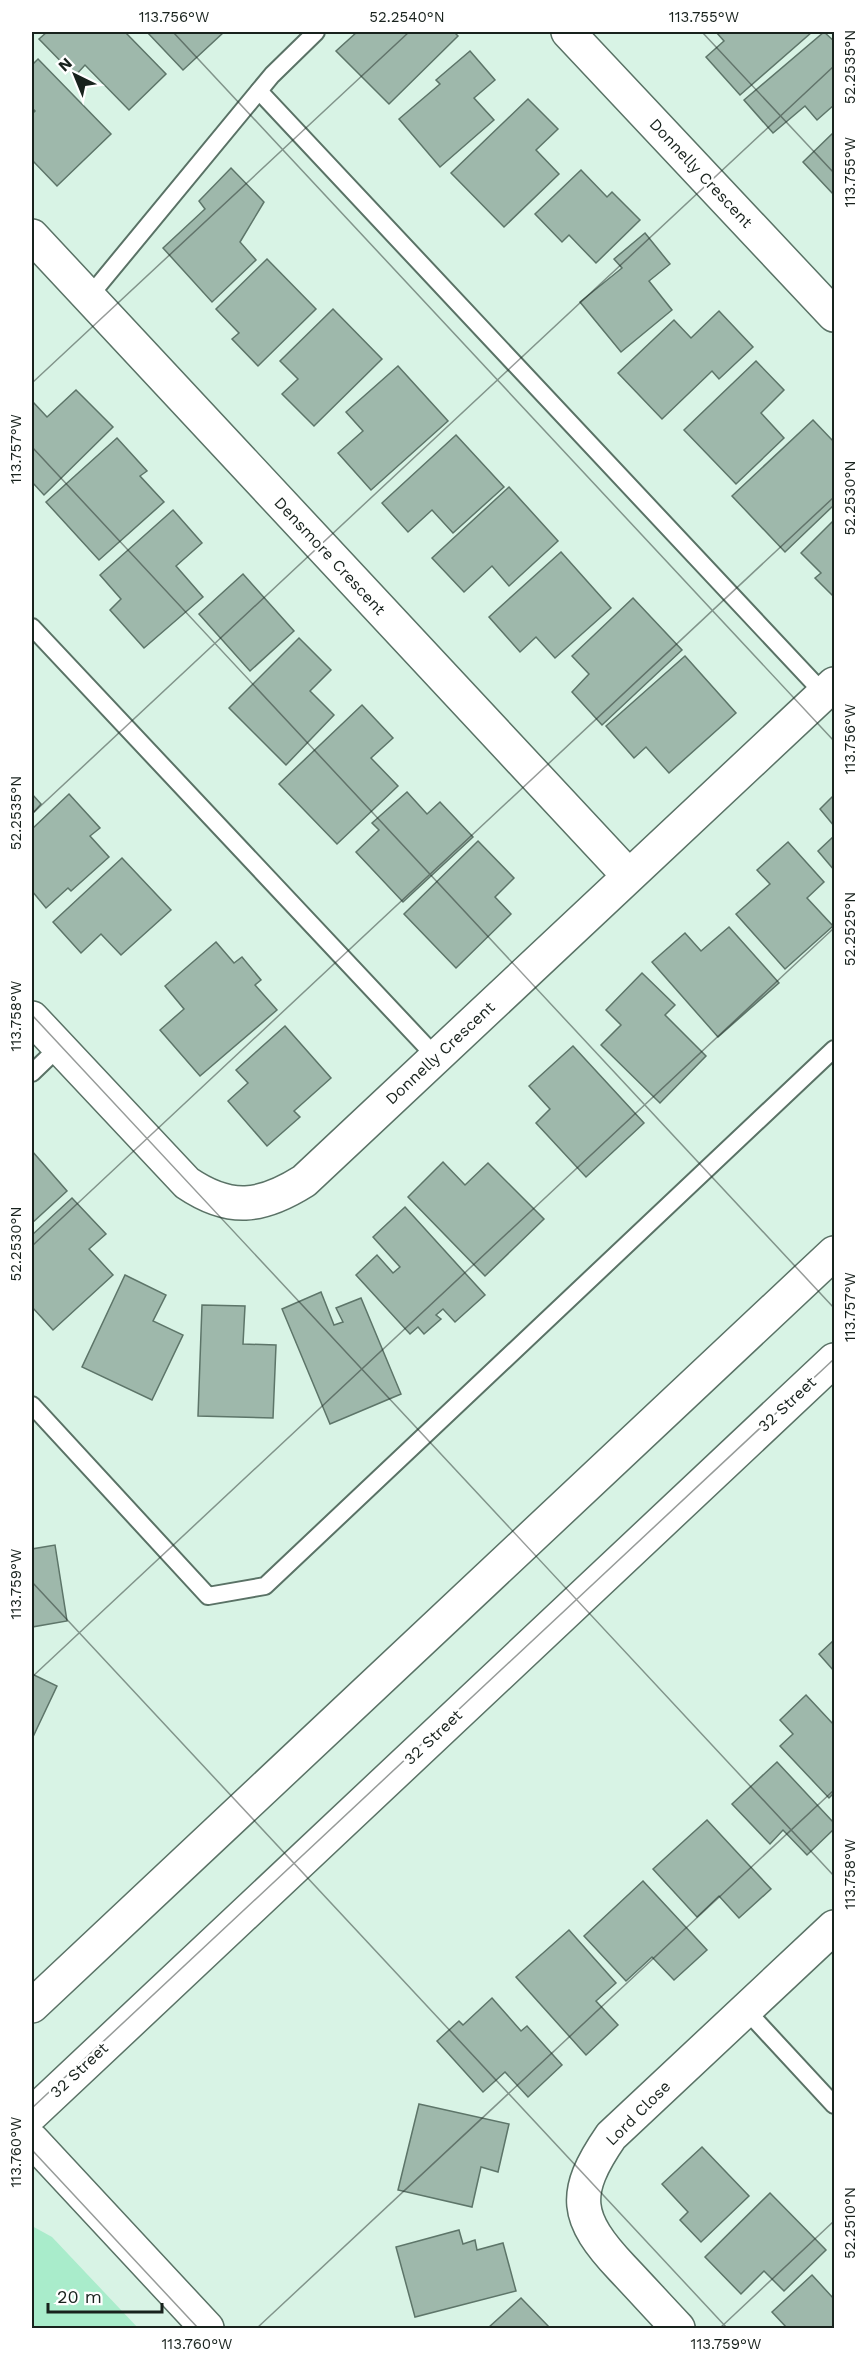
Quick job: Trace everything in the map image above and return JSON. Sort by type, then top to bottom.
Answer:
[{"type":"street","name":"Donnelly Crescent","points":[[568,32],[834,315]]},
{"type":"street","name":"Densmore Crescent","points":[[32,237],[628,875]]},
{"type":"street","name":"Donnelly Crescent","points":[[32,1018],[187,1183],[207,1196],[232,1204],[259,1202],[283,1194],[304,1181],[628,875],[831,694]]},
{"type":"street","points":[[32,2006],[834,1253]]},
{"type":"street","name":"32 Street","points":[[32,2114],[834,1360]]},
{"type":"street","name":"Lord Close","points":[[678,2328],[602,2247],[587,2225],[583,2202],[586,2182],[596,2159],[611,2136],[834,1927]]},
{"type":"street","points":[[32,2140],[207,2328]]},
{"type":"lane","points":[[88,298],[259,91],[316,32]]},
{"type":"lane","points":[[259,91],[831,694]]},
{"type":"lane","points":[[32,627],[436,1057]]},
{"type":"lane","points":[[32,1073],[59,1047]]},
{"type":"lane","points":[[32,1405],[208,1596],[265,1586],[834,1049]]},
{"type":"lane","points":[[746,2010],[834,2105]]},
{"type":"green space","points":[[32,2226],[52,2237],[138,2328],[32,2328]]},
{"type":"building","points":[[47,32],[125,32],[166,74],[129,110],[85,65],[75,76],[39,39]]},
{"type":"building","points":[[147,32],[224,32],[183,70]]},
{"type":"building","points":[[357,32],[454,32],[458,36],[389,104],[336,51]]},
{"type":"building","points":[[716,32],[812,32],[740,95],[706,57],[724,41]]},
{"type":"building","points":[[824,32],[834,41],[834,105],[817,120],[805,106],[773,133],[744,100]]},
{"type":"building","points":[[470,51],[495,80],[474,98],[494,120],[440,167],[399,119],[440,84],[436,80]]},
{"type":"building","points":[[38,59],[111,134],[57,186],[32,160],[32,114],[35,111],[32,108],[32,65]]},
{"type":"building","points":[[528,99],[558,129],[536,150],[559,174],[504,227],[451,173]]},
{"type":"building","points":[[834,132],[834,192],[833,194],[803,162]]},
{"type":"building","points":[[231,168],[264,202],[240,242],[256,260],[212,302],[163,248],[205,209],[199,201]]},
{"type":"building","points":[[581,170],[607,197],[612,192],[640,220],[596,263],[569,235],[562,242],[535,214]]},
{"type":"building","points":[[645,233],[670,264],[649,281],[672,310],[621,352],[580,302],[622,268],[614,259]]},
{"type":"building","points":[[267,259],[316,309],[258,366],[232,339],[239,333],[216,309]]},
{"type":"building","points":[[333,309],[382,359],[314,426],[282,394],[298,379],[280,361]]},
{"type":"building","points":[[719,311],[753,347],[719,379],[712,371],[662,419],[618,373],[674,320],[691,338]]},
{"type":"building","points":[[756,361],[784,390],[761,413],[784,438],[736,484],[684,430]]},
{"type":"building","points":[[398,366],[448,421],[371,490],[338,453],[363,431],[346,412]]},
{"type":"building","points":[[76,390],[113,427],[44,495],[32,482],[32,401],[47,417]]},
{"type":"building","points":[[813,420],[834,442],[834,505],[785,552],[732,496]]},
{"type":"building","points":[[456,435],[504,487],[453,533],[432,510],[408,532],[382,503]]},
{"type":"building","points":[[117,438],[147,471],[140,476],[164,502],[99,560],[46,502]]},
{"type":"building","points":[[509,487],[558,541],[509,586],[492,566],[464,592],[432,558]]},
{"type":"building","points":[[173,510],[202,543],[176,566],[203,597],[144,648],[110,610],[121,599],[100,575]]},
{"type":"building","points":[[834,520],[834,597],[815,578],[821,573],[801,553]]},
{"type":"building","points":[[561,552],[611,608],[555,658],[536,637],[520,652],[489,617]]},
{"type":"building","points":[[243,574],[294,631],[250,671],[199,614]]},
{"type":"building","points":[[633,598],[682,650],[602,725],[572,692],[589,674],[572,656]]},
{"type":"building","points":[[299,638],[331,670],[310,691],[334,715],[286,765],[229,708]]},
{"type":"building","points":[[685,656],[736,713],[669,773],[646,747],[634,758],[606,726]]},
{"type":"building","points":[[362,705],[393,738],[371,758],[398,786],[337,844],[279,784]]},
{"type":"building","points":[[407,792],[427,814],[440,802],[473,837],[403,902],[356,852],[379,830],[372,823]]},
{"type":"building","points":[[32,794],[41,804],[32,814]]},
{"type":"building","points":[[69,794],[100,828],[90,836],[109,857],[71,891],[68,888],[46,908],[32,891],[32,829]]},
{"type":"building","points":[[834,795],[834,826],[820,809]]},
{"type":"building","points":[[834,836],[834,870],[818,851]]},
{"type":"building","points":[[478,841],[514,878],[495,897],[511,914],[456,968],[404,914]]},
{"type":"building","points":[[788,842],[824,882],[807,898],[833,926],[785,969],[736,914],[770,884],[757,870]]},
{"type":"building","points":[[122,858],[171,910],[121,955],[101,934],[81,953],[53,922]]},
{"type":"building","points":[[729,927],[779,983],[718,1037],[652,962],[685,933],[701,951]]},
{"type":"building","points":[[216,942],[234,963],[242,957],[261,980],[255,985],[277,1010],[200,1076],[160,1030],[184,1009],[165,986]]},
{"type":"building","points":[[642,973],[675,1005],[665,1015],[706,1056],[660,1103],[601,1045],[621,1025],[606,1010]]},
{"type":"building","points":[[285,1026],[331,1078],[294,1111],[300,1117],[267,1146],[228,1101],[248,1083],[236,1070]]},
{"type":"building","points":[[573,1046],[644,1123],[586,1177],[536,1123],[550,1109],[529,1086]]},
{"type":"building","points":[[32,1151],[67,1191],[32,1223]]},
{"type":"building","points":[[443,1162],[465,1185],[488,1163],[544,1219],[485,1276],[408,1197]]},
{"type":"building","points":[[72,1198],[106,1234],[89,1249],[113,1275],[53,1330],[32,1307],[32,1235]]},
{"type":"building","points":[[405,1207],[485,1295],[455,1322],[443,1309],[436,1315],[441,1319],[424,1334],[418,1327],[410,1334],[356,1275],[377,1255],[393,1273],[400,1267],[373,1237]]},
{"type":"building","points":[[125,1275],[166,1295],[153,1321],[183,1335],[152,1400],[82,1367]]},
{"type":"building","points":[[321,1292],[334,1325],[343,1322],[336,1308],[361,1298],[401,1394],[330,1424],[282,1309]]},
{"type":"building","points":[[202,1305],[245,1306],[243,1344],[276,1345],[273,1418],[198,1416]]},
{"type":"building","points":[[55,1545],[67,1621],[32,1627],[32,1549]]},
{"type":"building","points":[[834,1640],[834,1671],[819,1654]]},
{"type":"building","points":[[32,1674],[57,1686],[32,1739]]},
{"type":"building","points":[[806,1695],[834,1725],[834,1793],[829,1798],[780,1746],[793,1734],[780,1720]]},
{"type":"building","points":[[777,1762],[834,1823],[834,1829],[807,1855],[783,1830],[770,1844],[732,1804]]},
{"type":"building","points":[[707,1820],[771,1889],[739,1918],[719,1896],[697,1917],[653,1869]]},
{"type":"building","points":[[643,1881],[707,1950],[674,1980],[652,1957],[626,1981],[584,1936]]},
{"type":"building","points":[[569,1930],[616,1983],[596,2001],[618,2025],[586,2055],[516,1977]]},
{"type":"building","points":[[492,1998],[521,2031],[527,2026],[562,2065],[528,2097],[505,2072],[483,2092],[437,2041],[459,2021],[463,2025]]},
{"type":"building","points":[[419,2104],[509,2124],[498,2172],[481,2167],[472,2207],[398,2190]]},
{"type":"building","points":[[702,2147],[749,2196],[701,2242],[680,2220],[688,2212],[662,2184]]},
{"type":"building","points":[[770,2193],[826,2250],[784,2291],[764,2271],[741,2294],[705,2257]]},
{"type":"building","points":[[459,2230],[463,2244],[475,2240],[477,2250],[503,2243],[516,2291],[415,2317],[396,2247]]},
{"type":"building","points":[[812,2275],[834,2299],[834,2328],[787,2328],[772,2312]]},
{"type":"building","points":[[521,2298],[550,2328],[488,2328]]}]
